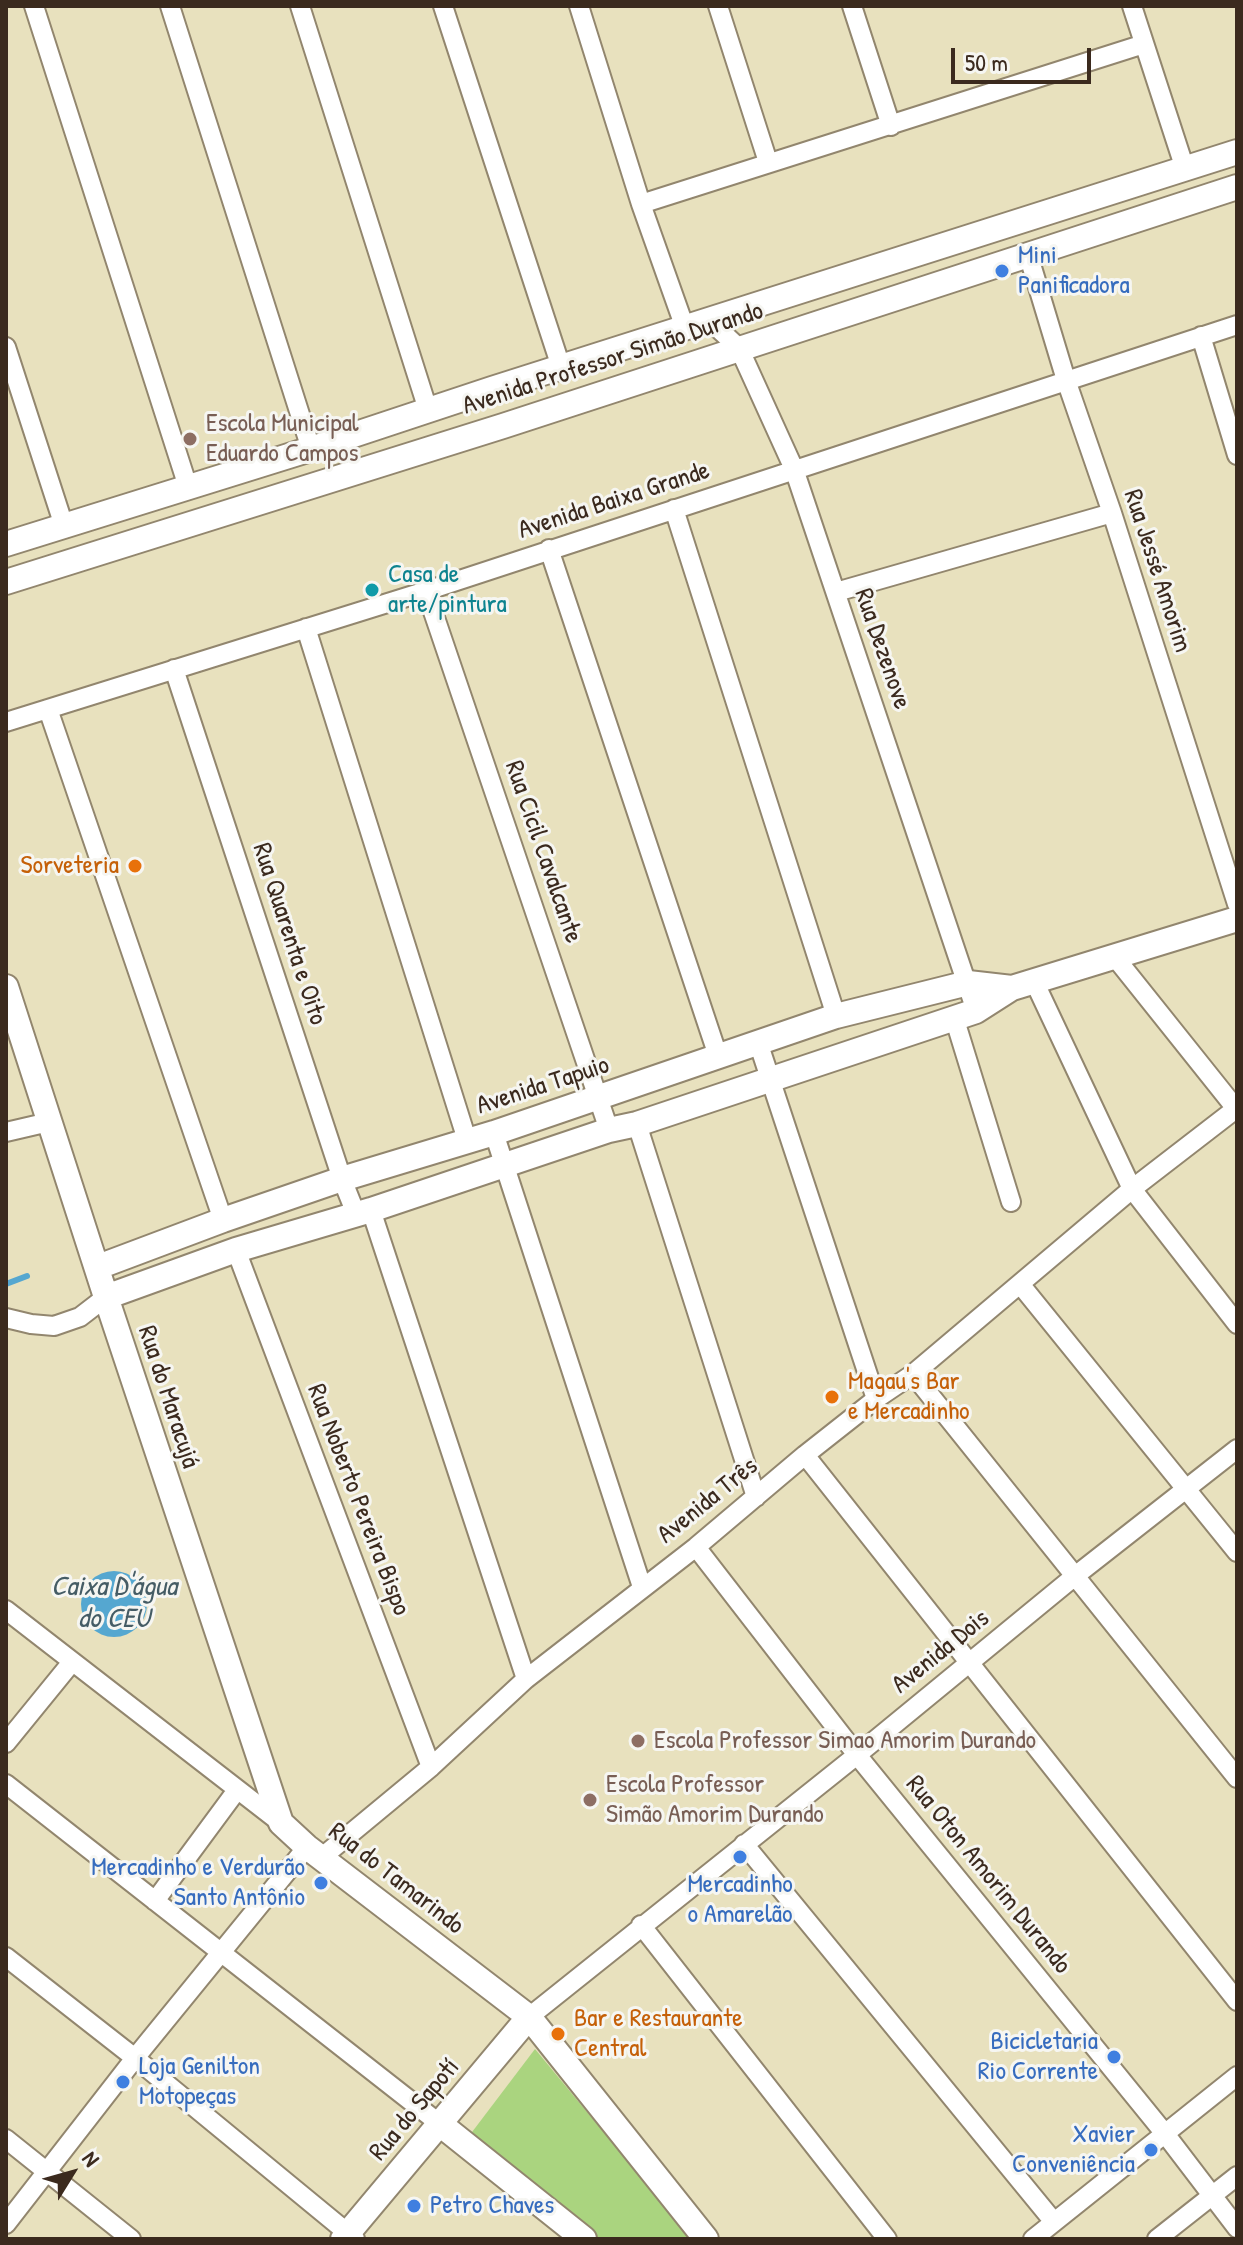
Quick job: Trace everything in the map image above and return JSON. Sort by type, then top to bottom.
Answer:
[{"type":"street","points":[[34,6],[188,487]]},
{"type":"street","points":[[170,6],[311,449]]},
{"type":"street","points":[[300,6],[428,410]]},
{"type":"street","points":[[443,6],[561,367]]},
{"type":"street","points":[[579,6],[641,204],[685,328]]},
{"type":"street","points":[[718,6],[768,162]]},
{"type":"street","points":[[852,6],[891,126]]},
{"type":"street","points":[[1132,6],[1185,169]]},
{"type":"street","points":[[641,204],[1144,44]]},
{"type":"street","name":"Avenida Professor Simão Durando","points":[[6,544],[1237,152]]},
{"type":"street","name":"Avenida Professor Simão Durando","points":[[6,582],[503,426],[1237,187]]},
{"type":"street","points":[[978,235],[987,267]]},
{"type":"street","name":"Rua Jessé Amorim","points":[[1028,254],[1237,904]]},
{"type":"street","name":"Rua Dezenove","points":[[709,320],[739,348],[794,469],[968,983],[965,1014],[1011,1202]]},
{"type":"street","name":"Avenida Baixa Grande","points":[[6,722],[426,591],[1237,325]]},
{"type":"street","points":[[1201,336],[1237,455]]},
{"type":"street","points":[[6,347],[64,526]]},
{"type":"street","points":[[492,389],[503,426]]},
{"type":"street","points":[[674,509],[836,1016]]},
{"type":"street","points":[[836,592],[1112,513]]},
{"type":"street","points":[[549,549],[718,1056]]},
{"type":"street","name":"Rua Cicil Cavalcante","points":[[426,591],[609,1130]]},
{"type":"street","points":[[306,628],[467,1140]]},
{"type":"street","name":"Rua Quarenta e Oito","points":[[174,669],[342,1179],[364,1212],[526,1679]]},
{"type":"street","points":[[48,709],[223,1220]]},
{"type":"street","name":"Avenida Tapuio","points":[[106,1297],[236,1250],[364,1212],[609,1130],[637,1124],[965,1014],[1023,984],[1237,919]]},
{"type":"street","points":[[1114,956],[1237,1109]]},
{"type":"street","name":"Avenida Tapuio","points":[[98,1267],[342,1179],[494,1133],[836,1016],[968,983],[1023,984]]},
{"type":"street","points":[[1023,984],[1132,1189],[1237,1324]]},
{"type":"street","name":"Rua do Maracujá","points":[[6,987],[281,1823]]},
{"type":"street","points":[[758,1042],[876,1399]]},
{"type":"street","name":"Avenida Três","points":[[6,2224],[220,1952],[314,1852],[431,1767],[526,1679],[696,1547],[876,1399],[913,1374],[1132,1189],[1237,1109]]},
{"type":"street","points":[[6,1132],[49,1122]]},
{"type":"street","points":[[637,1124],[756,1497]]},
{"type":"street","points":[[494,1133],[642,1587]]},
{"type":"street","name":"Rua Noberto Pereira Bispo","points":[[236,1250],[431,1767]]},
{"type":"street","points":[[1020,1284],[1237,1552]]},
{"type":"street","points":[[6,1318],[54,1326],[80,1317],[106,1297]]},
{"type":"street","points":[[913,1374],[1237,1778]]},
{"type":"street","name":"Avenida Dois","points":[[529,2017],[1237,1449]]},
{"type":"street","points":[[805,1455],[1237,2001]]},
{"type":"street","name":"Rua Oton Amorim Durando","points":[[696,1547],[857,1755],[1166,2135],[1237,2228]]},
{"type":"street","name":"Rua do Tamarindo","points":[[6,1610],[529,2017],[706,2239]]},
{"type":"street","points":[[6,1743],[72,1662]]},
{"type":"street","points":[[6,1784],[584,2239]]},
{"type":"street","points":[[155,1901],[237,1790]]},
{"type":"street","points":[[744,1844],[1054,2222]]},
{"type":"street","points":[[641,1925],[887,2239]]},
{"type":"street","points":[[6,1957],[135,2058],[349,2237]]},
{"type":"street","name":"Rua do Sapotí","points":[[349,2237],[529,2017]]},
{"type":"street","points":[[1033,2239],[1237,2076]]},
{"type":"street","points":[[6,2139],[131,2239]]},
{"type":"street","points":[[1157,2239],[1237,2176]]},
{"type":"green space","points":[[535,2049],[692,2239],[594,2239],[466,2140]]},
{"type":"water","name":"Caixa D'água do CEU","points":[[114,1571],[127,1574],[137,1581],[144,1591],[147,1604],[144,1617],[137,1627],[127,1634],[114,1637],[101,1634],[91,1627],[84,1617],[81,1604],[84,1591],[91,1581],[101,1574]]},
{"type":"waterway","points":[[6,1284],[27,1276]]},
{"type":"place","name":"Mini Panificadora","points":[[1002,271]]},
{"type":"place","name":"Escola Municipal Eduardo Campos","points":[[190,439]]},
{"type":"place","name":"Casa de arte/pintura","points":[[372,590]]},
{"type":"place","name":"Sorveteria","points":[[135,866]]},
{"type":"place","name":"Magau's Bar e Mercadinho","points":[[832,1397]]},
{"type":"place","name":"Escola Professor Simao Amorim Durando","points":[[638,1741]]},
{"type":"place","name":"Escola Professor Simão Amorim Durando","points":[[590,1800]]},
{"type":"place","name":"Mercadinho o Amarelão","points":[[740,1857]]},
{"type":"place","name":"Mercadinho e Verdurão Santo Antônio","points":[[321,1883]]},
{"type":"place","name":"Bar e Restaurante Central","points":[[558,2034]]},
{"type":"place","name":"Bicicletaria Rio Corrente","points":[[1114,2057]]},
{"type":"place","name":"Loja Genilton Motopeças","points":[[123,2082]]},
{"type":"place","name":"Xavier Conveniência","points":[[1151,2150]]},
{"type":"place","name":"Petro Chaves","points":[[414,2206]]}]
